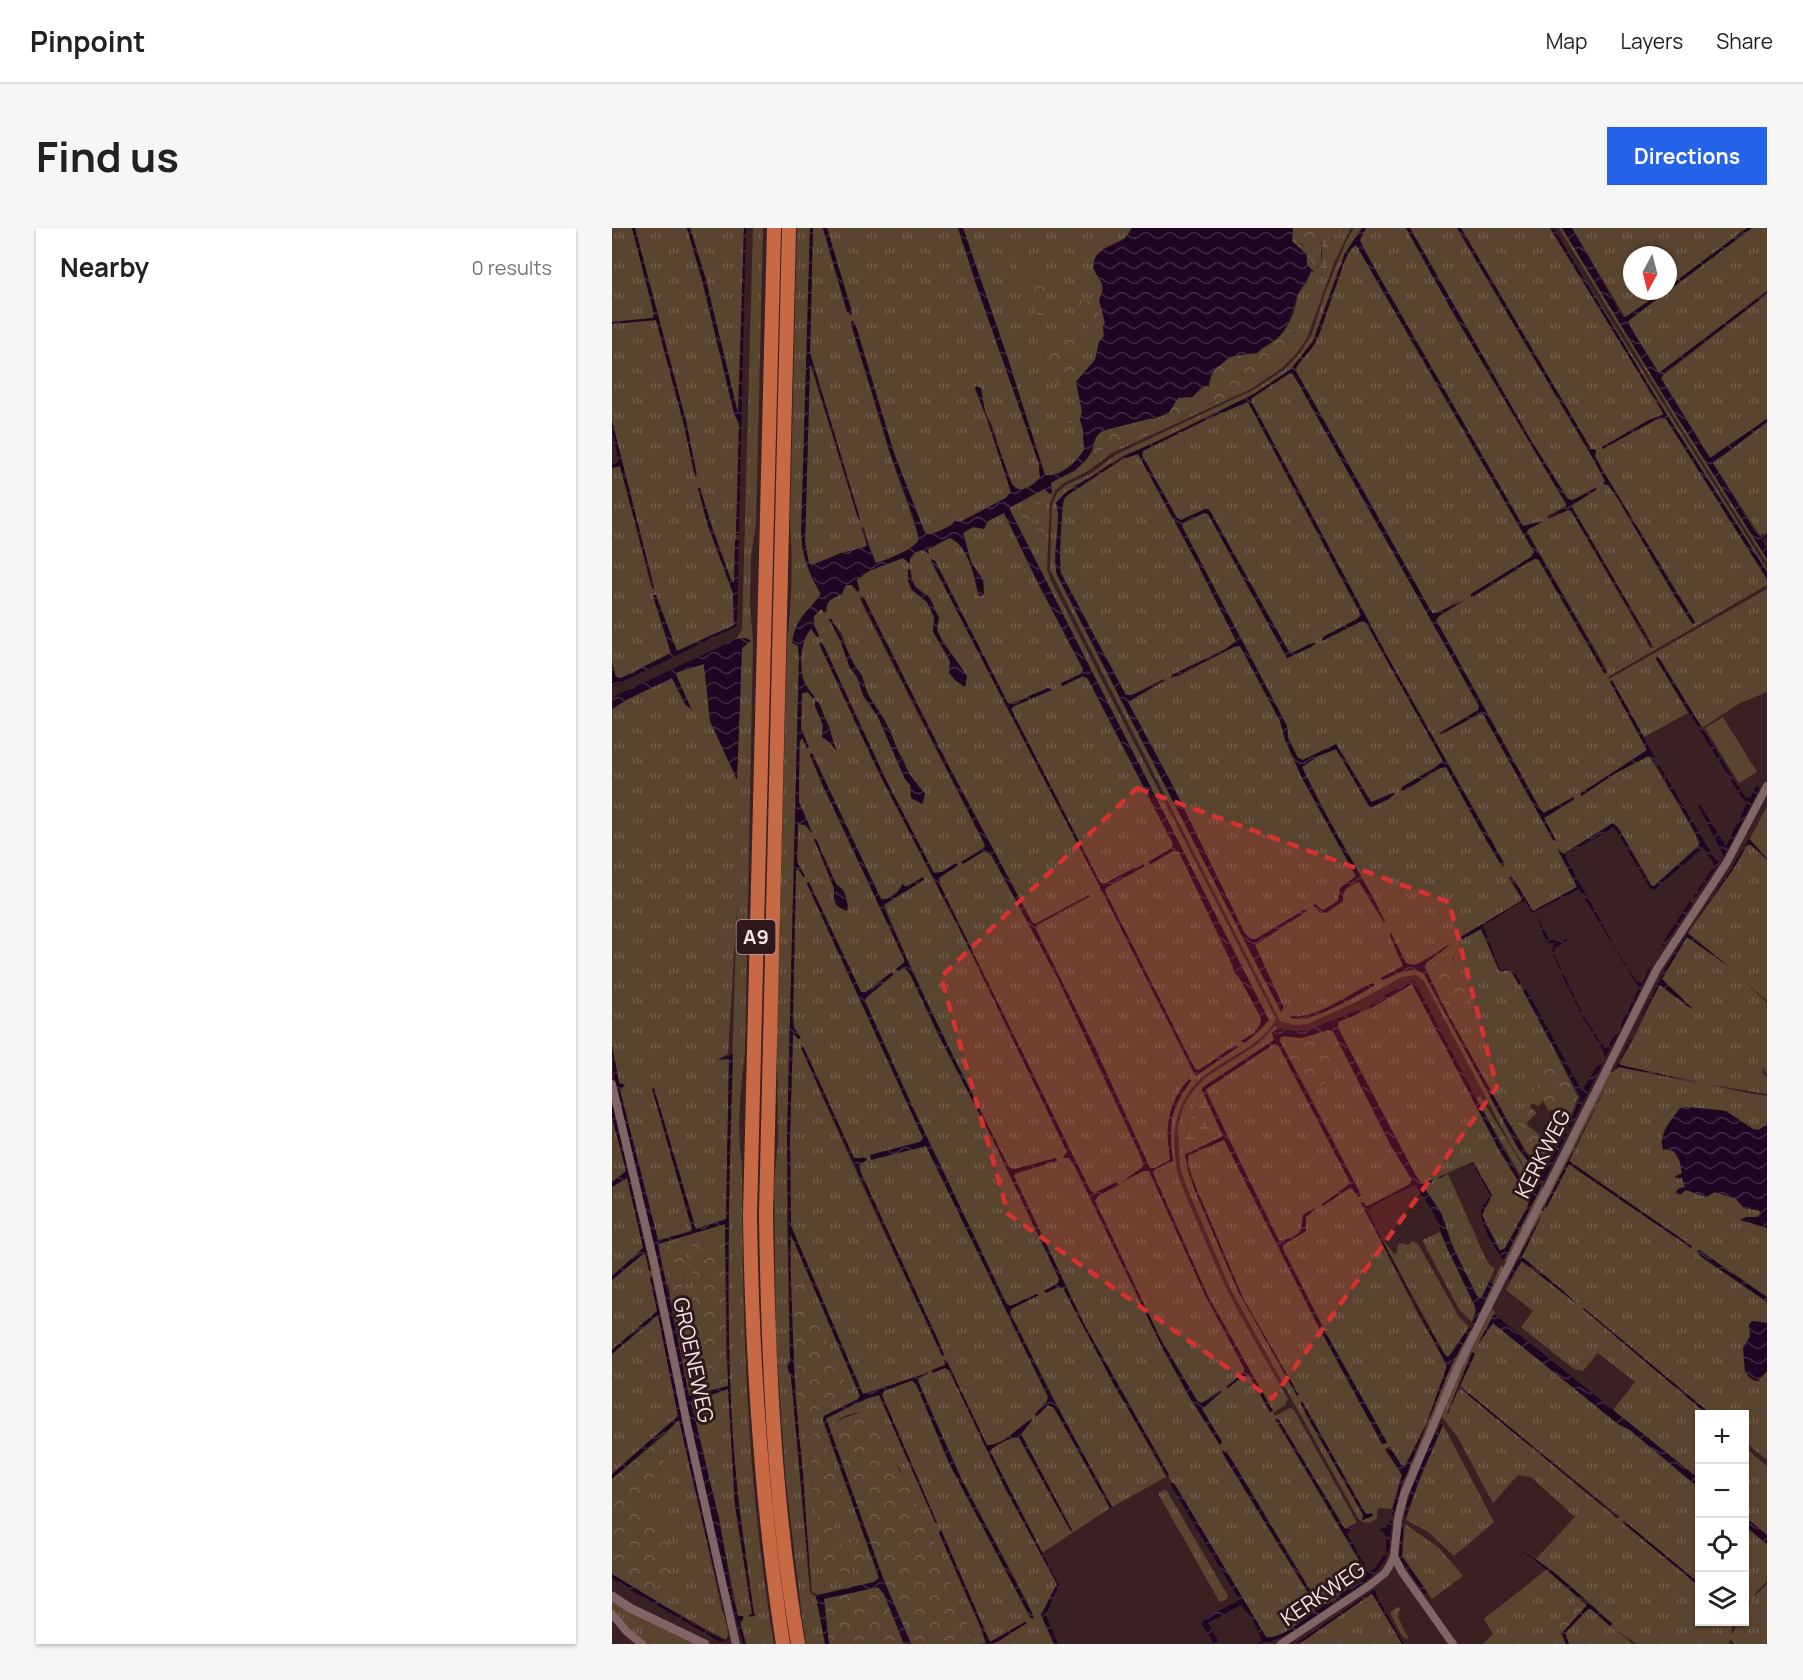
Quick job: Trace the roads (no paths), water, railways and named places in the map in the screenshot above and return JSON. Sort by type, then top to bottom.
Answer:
[{"type":"highway","name":"A9","points":[[774,228],[750,1215],[753,1345],[759,1448],[769,1549],[783,1644]]},
{"type":"highway","name":"A9","points":[[789,228],[766,1214],[768,1355],[777,1482],[798,1644]]},
{"type":"street","name":"KERKWEG","points":[[1281,1644],[1385,1573],[1394,1556],[1398,1519],[1404,1495],[1458,1367],[1658,969],[1727,862],[1767,786]]},
{"type":"street","name":"GROENEWEG","points":[[612,1084],[654,1262],[688,1429],[736,1644]]},
{"type":"street","name":"KERKWEG","points":[[1394,1556],[1402,1572],[1453,1644]]},
{"type":"street","name":"KERKWEG","points":[[1385,1573],[1402,1572]]},
{"type":"street","points":[[612,1596],[630,1608],[705,1644]]},
{"type":"street","points":[[612,1614],[627,1632],[642,1644]]},
{"type":"water","points":[[632,228],[635,228],[687,425],[697,476],[695,477],[684,425],[656,320],[612,324],[612,322],[653,318],[654,314]]},
{"type":"water","points":[[687,228],[690,228],[706,280],[738,413],[744,228],[746,228],[739,535],[736,535],[739,424],[734,413]]},
{"type":"water","points":[[810,228],[813,228],[810,353],[860,519],[810,365],[805,542],[809,563],[812,565],[841,553],[865,547],[867,545],[861,526],[876,563],[893,557],[919,540],[913,516],[892,459],[851,324],[852,320],[856,326],[894,453],[925,533],[931,535],[955,521],[960,522],[1006,498],[1011,492],[975,389],[976,386],[981,388],[985,411],[1012,484],[1017,489],[1024,489],[1040,478],[1039,464],[958,228],[963,228],[1045,475],[1062,472],[1084,450],[1080,419],[1082,411],[1076,382],[1095,360],[1099,342],[1104,336],[1105,323],[1099,300],[1103,287],[1093,266],[1099,253],[1124,239],[1132,228],[1293,228],[1292,241],[1307,255],[1307,265],[1313,271],[1299,292],[1287,326],[1277,338],[1257,353],[1231,356],[1211,373],[1209,386],[1203,386],[1192,397],[1178,398],[1168,414],[1102,431],[1096,437],[1089,456],[1082,464],[1051,483],[1052,493],[1044,489],[1009,508],[1269,1020],[1246,1042],[1241,1041],[1260,1026],[1261,1018],[1234,972],[1232,963],[1179,852],[1173,851],[1149,865],[1148,862],[1172,848],[1173,843],[1088,679],[1083,676],[1062,686],[1061,683],[1081,674],[1083,669],[1004,513],[988,521],[984,529],[973,527],[963,533],[971,562],[983,580],[984,595],[979,596],[966,554],[956,541],[949,538],[928,549],[929,554],[923,550],[916,552],[910,558],[910,564],[903,558],[863,574],[857,580],[859,592],[852,585],[846,585],[842,594],[828,602],[827,612],[821,609],[814,616],[813,622],[819,637],[811,629],[805,640],[801,662],[802,676],[815,698],[813,699],[808,692],[802,693],[801,729],[809,747],[807,748],[802,738],[799,743],[799,802],[812,832],[805,825],[798,824],[797,862],[805,876],[803,877],[799,869],[796,870],[793,1019],[794,1028],[801,1038],[798,1039],[793,1033],[790,1137],[791,1226],[863,1394],[929,1373],[919,1378],[918,1381],[961,1478],[1034,1617],[1032,1619],[1030,1617],[949,1463],[917,1386],[912,1380],[884,1391],[882,1395],[937,1523],[879,1395],[826,1418],[883,1578],[911,1644],[904,1644],[884,1594],[878,1587],[824,1599],[829,1644],[825,1644],[816,1597],[874,1582],[879,1578],[823,1420],[824,1416],[860,1396],[791,1235],[795,1393],[811,1594],[791,1376],[788,1368],[790,1362],[787,1138],[799,658],[798,646],[792,643],[800,621],[821,594],[807,565],[801,533]]},
{"type":"water","points":[[823,228],[827,228],[851,315],[847,312]]},
{"type":"water","points":[[1362,228],[1366,228],[1360,240],[1364,250],[1523,526],[1542,521],[1528,529],[1527,532],[1607,673],[1604,673],[1538,559],[1534,559],[1471,597],[1471,594],[1531,557],[1534,552],[1356,245],[1345,260],[1318,337],[1296,367],[1296,371],[1432,613],[1437,613],[1465,600],[1436,620],[1540,809],[1544,813],[1574,797],[1544,818],[1556,841],[1553,840],[1483,714],[1439,734],[1478,710],[1479,706],[1293,374],[1290,373],[1252,398],[1251,401],[1386,654],[1504,863],[1503,867],[1446,767],[1440,768],[1404,791],[1401,790],[1402,787],[1443,761],[1366,623],[1362,621],[1321,641],[1323,637],[1361,615],[1248,402],[1143,451],[1142,455],[1177,518],[1181,520],[1205,509],[1210,511],[1289,652],[1316,643],[1287,658],[1208,514],[1204,513],[1182,524],[1287,726],[1288,738],[1298,758],[1303,760],[1336,744],[1371,802],[1396,792],[1389,799],[1370,808],[1336,749],[1318,756],[1302,767],[1385,923],[1359,882],[1349,886],[1345,891],[1343,901],[1326,913],[1320,913],[1313,906],[1315,904],[1323,910],[1338,901],[1340,888],[1356,876],[1301,776],[1285,740],[1280,721],[1240,646],[1171,678],[1172,675],[1226,649],[1236,641],[1138,454],[1122,459],[1065,497],[1062,510],[1061,573],[1126,695],[1132,695],[1165,680],[1128,702],[1174,788],[1245,934],[1251,939],[1256,939],[1304,910],[1307,911],[1255,945],[1284,1008],[1281,1012],[1057,575],[1055,557],[1058,512],[1056,503],[1068,490],[1121,457],[1252,395],[1291,369],[1313,341],[1345,253]]},
{"type":"water","points":[[1406,228],[1410,228],[1529,437],[1568,499],[1573,500],[1597,487],[1595,491],[1573,504],[1572,507],[1652,648],[1571,511],[1568,510],[1546,519],[1566,507],[1566,504],[1452,311]]},
{"type":"water","points":[[1457,228],[1461,228],[1591,449],[1596,450],[1595,456],[1602,469],[1695,622],[1694,625],[1675,597],[1618,499],[1608,485],[1603,484],[1605,481],[1595,462]]},
{"type":"water","points":[[1550,228],[1555,230],[1662,407],[1767,572],[1767,579],[1666,419],[1657,419],[1602,449],[1663,413]]},
{"type":"water","points":[[1562,228],[1572,228],[1623,317],[1650,300],[1655,300],[1627,322],[1659,373],[1767,291],[1767,294],[1664,373],[1661,379],[1710,458],[1767,419],[1767,422],[1713,463],[1755,532],[1760,536],[1767,533],[1762,540],[1767,549],[1767,559]]},
{"type":"water","points":[[1747,228],[1752,228],[1677,284],[1677,280]]},
{"type":"water","points":[[612,421],[653,589],[620,466],[612,468],[612,465],[619,461]]},
{"type":"water","points":[[698,488],[700,488],[712,527],[734,583],[735,540],[739,540],[737,626],[612,687],[612,663],[616,677],[621,678],[671,653],[653,596],[656,595],[677,651],[734,625],[733,593],[707,523]]},
{"type":"water","points":[[931,559],[935,561],[1008,703],[1048,688],[1052,690],[1011,709],[1100,882],[1104,884],[1143,864],[1145,866],[1106,888],[1105,891],[1195,1069],[1199,1070],[1237,1045],[1238,1047],[1196,1076],[1102,891],[1099,892],[1100,887]]},
{"type":"water","points":[[910,569],[915,587],[928,596],[939,617],[937,630],[943,642],[967,676],[965,687],[949,673],[950,661],[933,632],[934,617],[927,602],[912,590],[908,581],[908,570]]},
{"type":"water","points":[[860,597],[864,598],[946,761],[1032,922],[1035,924],[1092,894],[1037,925],[1036,929],[1095,1048],[1150,1168],[1155,1168],[1170,1160],[1168,1133],[1170,1116],[1179,1092],[1190,1079],[1191,1081],[1178,1101],[1172,1119],[1173,1161],[1154,1170],[1153,1173],[1208,1296],[1273,1411],[1270,1412],[1249,1375],[1243,1376],[1228,1388],[1226,1387],[1244,1372],[1244,1368],[1205,1295],[1149,1171],[1143,1171],[1122,1182],[1144,1166],[1140,1154],[1058,979],[991,854],[984,851],[963,864],[961,862],[984,848],[985,845]]},
{"type":"water","points":[[829,619],[837,629],[862,676],[868,694],[886,723],[905,765],[925,793],[922,804],[911,798],[910,785],[905,779],[878,717],[863,695],[857,677],[850,668],[840,640]]},
{"type":"water","points":[[746,638],[751,641],[742,648],[737,780],[710,721],[704,664],[678,672],[676,675],[692,710],[685,704],[672,678],[612,709],[613,697],[736,639]]},
{"type":"water","points":[[822,642],[885,778],[934,873],[942,872],[956,863],[958,865],[939,878],[940,885],[1090,1190],[1094,1193],[1116,1182],[1119,1185],[1098,1196],[1095,1201],[1160,1338],[1198,1402],[1202,1403],[1222,1391],[1202,1409],[1222,1442],[1220,1445],[1190,1398],[1163,1349],[1075,1167],[1069,1158],[1063,1158],[1066,1150],[963,936],[879,773],[821,648],[819,643]]},
{"type":"water","points":[[1657,655],[1745,797],[1750,798],[1756,786],[1760,788],[1724,857],[1698,805],[1726,846],[1747,803],[1656,659]]},
{"type":"water","points":[[1612,680],[1657,761],[1655,762],[1648,756],[1614,774],[1581,796],[1581,793],[1647,750],[1610,682]]},
{"type":"water","points":[[815,700],[819,702],[837,751],[822,737],[823,725],[815,706]]},
{"type":"water","points":[[812,753],[881,899],[894,895],[902,884],[907,887],[923,877],[924,880],[885,904],[884,908],[944,1038],[1009,1167],[1015,1169],[1056,1158],[1057,1161],[1015,1173],[1014,1176],[1084,1324],[1169,1475],[1167,1476],[1114,1385],[1063,1288],[1058,1287],[1046,1293],[1044,1291],[1058,1283],[1059,1279],[910,974],[905,968],[898,971],[896,969],[904,963],[904,959],[822,784],[810,755]]},
{"type":"water","points":[[1659,765],[1715,859],[1720,862],[1695,898],[1693,897],[1714,866],[1703,848],[1654,890],[1650,888],[1614,827],[1565,856],[1616,949],[1637,982],[1642,983],[1651,968],[1622,1028],[1620,1027],[1639,988],[1579,889],[1532,913],[1525,901],[1521,902],[1483,926],[1500,969],[1506,967],[1514,970],[1521,984],[1519,985],[1511,971],[1500,972],[1481,929],[1461,940],[1459,938],[1521,901],[1509,876],[1515,881],[1533,911],[1577,887],[1557,848],[1565,853],[1613,823],[1619,829],[1651,886],[1654,886],[1698,847],[1700,842],[1657,766]]},
{"type":"water","points":[[814,839],[836,884],[844,892],[848,905],[847,911],[836,905],[834,888]]},
{"type":"water","points":[[1749,839],[1767,860],[1751,845],[1747,845],[1734,868],[1692,927],[1731,869]]},
{"type":"water","points":[[809,882],[861,992],[866,992],[892,972],[894,974],[865,1001],[1006,1303],[1010,1306],[1039,1295],[1011,1309],[1010,1313],[1112,1507],[1110,1508],[1054,1408],[1048,1405],[1037,1416],[1035,1414],[1048,1397],[926,1146],[871,1160],[870,1155],[920,1142],[923,1138],[807,884]]},
{"type":"water","points":[[1690,901],[1693,903],[1664,946],[1661,945]]},
{"type":"water","points":[[1536,914],[1549,939],[1559,942],[1568,940],[1554,949],[1554,954],[1583,1015],[1605,1049],[1617,1032],[1619,1033],[1605,1058],[1604,1052],[1581,1014],[1552,953],[1554,943],[1547,943]]},
{"type":"water","points":[[1690,929],[1688,934],[1731,968],[1687,937],[1662,979],[1693,1009],[1660,985],[1632,1035],[1666,967]]},
{"type":"water","points":[[1391,933],[1406,963],[1412,965],[1423,962],[1451,944],[1426,963],[1425,968],[1443,1005],[1525,1152],[1538,1167],[1543,1169],[1547,1166],[1565,1132],[1567,1134],[1544,1181],[1540,1180],[1540,1175],[1519,1150],[1424,974],[1408,970],[1382,980],[1381,978],[1403,966],[1390,936]]},
{"type":"water","points":[[1414,980],[1503,1149],[1529,1193],[1533,1193],[1539,1184],[1542,1185],[1504,1260],[1493,1245],[1483,1224],[1481,1210],[1490,1195],[1472,1163],[1452,1171],[1473,1162],[1492,1195],[1482,1215],[1500,1251],[1505,1248],[1527,1208],[1528,1197],[1499,1150],[1412,984],[1371,1008],[1369,1006]]},
{"type":"water","points":[[1373,983],[1375,985],[1367,990],[1321,1013],[1299,1019],[1290,1018],[1323,1010]]},
{"type":"water","points":[[1526,989],[1582,1091],[1597,1066],[1602,1065],[1570,1128],[1568,1127],[1580,1097],[1523,991]]},
{"type":"water","points":[[1359,1010],[1360,1013],[1338,1022],[1338,1029],[1416,1176],[1422,1184],[1434,1179],[1425,1189],[1441,1213],[1451,1243],[1478,1298],[1482,1297],[1489,1282],[1493,1284],[1475,1323],[1472,1323],[1476,1311],[1475,1306],[1448,1250],[1434,1214],[1415,1185],[1367,1210],[1419,1311],[1445,1355],[1448,1357],[1450,1355],[1469,1327],[1471,1329],[1451,1366],[1401,1488],[1394,1515],[1391,1514],[1402,1475],[1385,1449],[1390,1447],[1401,1465],[1405,1466],[1426,1425],[1447,1366],[1361,1203],[1363,1202],[1366,1206],[1370,1205],[1410,1184],[1412,1180],[1391,1146],[1333,1031],[1328,1030],[1302,1038],[1282,1036],[1279,1040],[1356,1185],[1361,1195],[1358,1197],[1351,1187],[1323,1206],[1321,1205],[1350,1182],[1278,1045],[1274,1044],[1205,1090],[1279,1241],[1299,1233],[1303,1215],[1317,1207],[1306,1217],[1306,1231],[1283,1245],[1283,1249],[1327,1335],[1387,1443],[1382,1444],[1316,1322],[1224,1140],[1188,1155],[1188,1164],[1243,1298],[1299,1395],[1297,1396],[1238,1291],[1194,1189],[1185,1155],[1223,1136],[1202,1090],[1203,1087],[1274,1040],[1272,1032],[1277,1029],[1305,1031]]},
{"type":"water","points":[[1632,1039],[1620,1065],[1701,1083],[1619,1067],[1615,1069]]},
{"type":"water","points":[[612,1045],[619,1083],[625,1085],[620,1090],[658,1240],[690,1232],[692,1229],[652,1089],[654,1088],[696,1229],[726,1219],[729,1059],[716,1060],[733,1054],[728,1259],[729,1362],[739,1502],[754,1614],[757,1615],[749,1617],[752,1614],[735,1505],[728,1389],[691,1402],[719,1519],[732,1595],[729,1595],[692,1430],[660,1272],[663,1270],[689,1396],[728,1386],[725,1224],[658,1244],[662,1267],[658,1267],[616,1091]]},
{"type":"water","points":[[803,1046],[854,1158],[866,1158],[867,1160],[859,1165],[861,1173],[937,1338],[944,1355],[942,1356],[802,1050]]},
{"type":"water","points":[[1612,1074],[1569,1161],[1692,1246],[1691,1248],[1569,1164],[1547,1207],[1545,1206]]},
{"type":"water","points":[[612,1101],[651,1271],[649,1271],[646,1255],[643,1254],[612,1280],[612,1276],[643,1248],[627,1178],[612,1187],[612,1182],[626,1171],[612,1118]]},
{"type":"water","points":[[1680,1108],[1726,1111],[1753,1129],[1758,1130],[1767,1125],[1767,1228],[1740,1220],[1746,1217],[1759,1217],[1761,1212],[1744,1208],[1736,1199],[1715,1192],[1706,1197],[1686,1190],[1680,1195],[1675,1193],[1678,1189],[1685,1187],[1682,1178],[1674,1177],[1682,1173],[1680,1164],[1675,1153],[1663,1150],[1662,1144],[1666,1128]]},
{"type":"water","points":[[1543,1212],[1522,1257],[1578,1305],[1522,1261],[1510,1280],[1508,1279]]},
{"type":"water","points":[[1699,1250],[1767,1297],[1767,1302],[1700,1256],[1697,1251]]},
{"type":"water","points":[[652,1277],[728,1629],[679,1420],[612,1479],[612,1474],[678,1416],[658,1315],[612,1354],[612,1350],[657,1311],[650,1278]]},
{"type":"water","points":[[1582,1308],[1706,1410],[1702,1410]]},
{"type":"water","points":[[1494,1314],[1695,1476],[1695,1485],[1630,1430],[1618,1424],[1493,1323],[1477,1346]]},
{"type":"water","points":[[1752,1321],[1767,1323],[1767,1371],[1758,1381],[1750,1378],[1745,1372],[1743,1348],[1750,1336],[1749,1325]]},
{"type":"water","points":[[1472,1352],[1475,1354],[1460,1386],[1619,1518],[1461,1389],[1458,1390],[1447,1414]]},
{"type":"water","points":[[946,1360],[987,1445],[1000,1442],[1032,1420],[1021,1434],[1073,1532],[1019,1438],[1003,1441],[990,1451],[1059,1585],[1046,1615],[1058,1644],[1054,1644],[1041,1615],[1057,1584],[1004,1486],[949,1370],[945,1368],[932,1373],[932,1370],[945,1365]]},
{"type":"water","points":[[1302,1401],[1365,1513],[1372,1513],[1373,1516],[1362,1520],[1363,1515],[1309,1420],[1301,1404]]},
{"type":"water","points":[[1275,1418],[1279,1420],[1345,1529],[1357,1524],[1347,1534],[1369,1572],[1375,1568],[1384,1555],[1387,1556],[1372,1576],[1337,1601],[1335,1598],[1361,1580],[1366,1572]]},
{"type":"water","points":[[1441,1424],[1443,1425],[1405,1518],[1408,1499]]},
{"type":"water","points":[[1224,1450],[1318,1604],[1322,1606],[1330,1601],[1333,1603],[1297,1630],[1265,1643],[1256,1644],[1262,1641],[1251,1617],[1241,1605],[1208,1623],[1220,1644],[1214,1644],[1201,1623],[1237,1601],[1238,1598],[1170,1484],[1174,1483],[1266,1637],[1279,1635],[1292,1628],[1315,1611],[1316,1606],[1226,1459],[1222,1452]]},
{"type":"water","points":[[1390,1520],[1392,1521],[1389,1552],[1386,1551],[1386,1536],[1380,1529],[1386,1528]]},
{"type":"water","points":[[1749,1520],[1767,1535],[1767,1544],[1749,1529]]},
{"type":"water","points":[[1624,1521],[1695,1580],[1695,1583],[1623,1523]]},
{"type":"water","points":[[1403,1526],[1402,1556],[1427,1592],[1424,1594],[1399,1558],[1401,1527]]},
{"type":"water","points":[[941,1530],[990,1642],[1025,1622],[1027,1623],[997,1642],[986,1644],[980,1625],[939,1533]]},
{"type":"water","points":[[1516,1549],[1542,1564],[1555,1573],[1613,1624],[1610,1626],[1591,1609],[1588,1609],[1565,1633],[1569,1644],[1566,1644],[1562,1633],[1587,1605],[1535,1560]]},
{"type":"water","points":[[612,1574],[709,1633],[726,1640],[729,1637],[728,1640],[720,1642],[622,1585],[612,1578]]},
{"type":"water","points":[[1374,1590],[1404,1644],[1371,1594],[1305,1640],[1295,1644]]},
{"type":"water","points":[[733,1597],[738,1616],[743,1616],[740,1622],[746,1644],[743,1644],[730,1598]]}]
